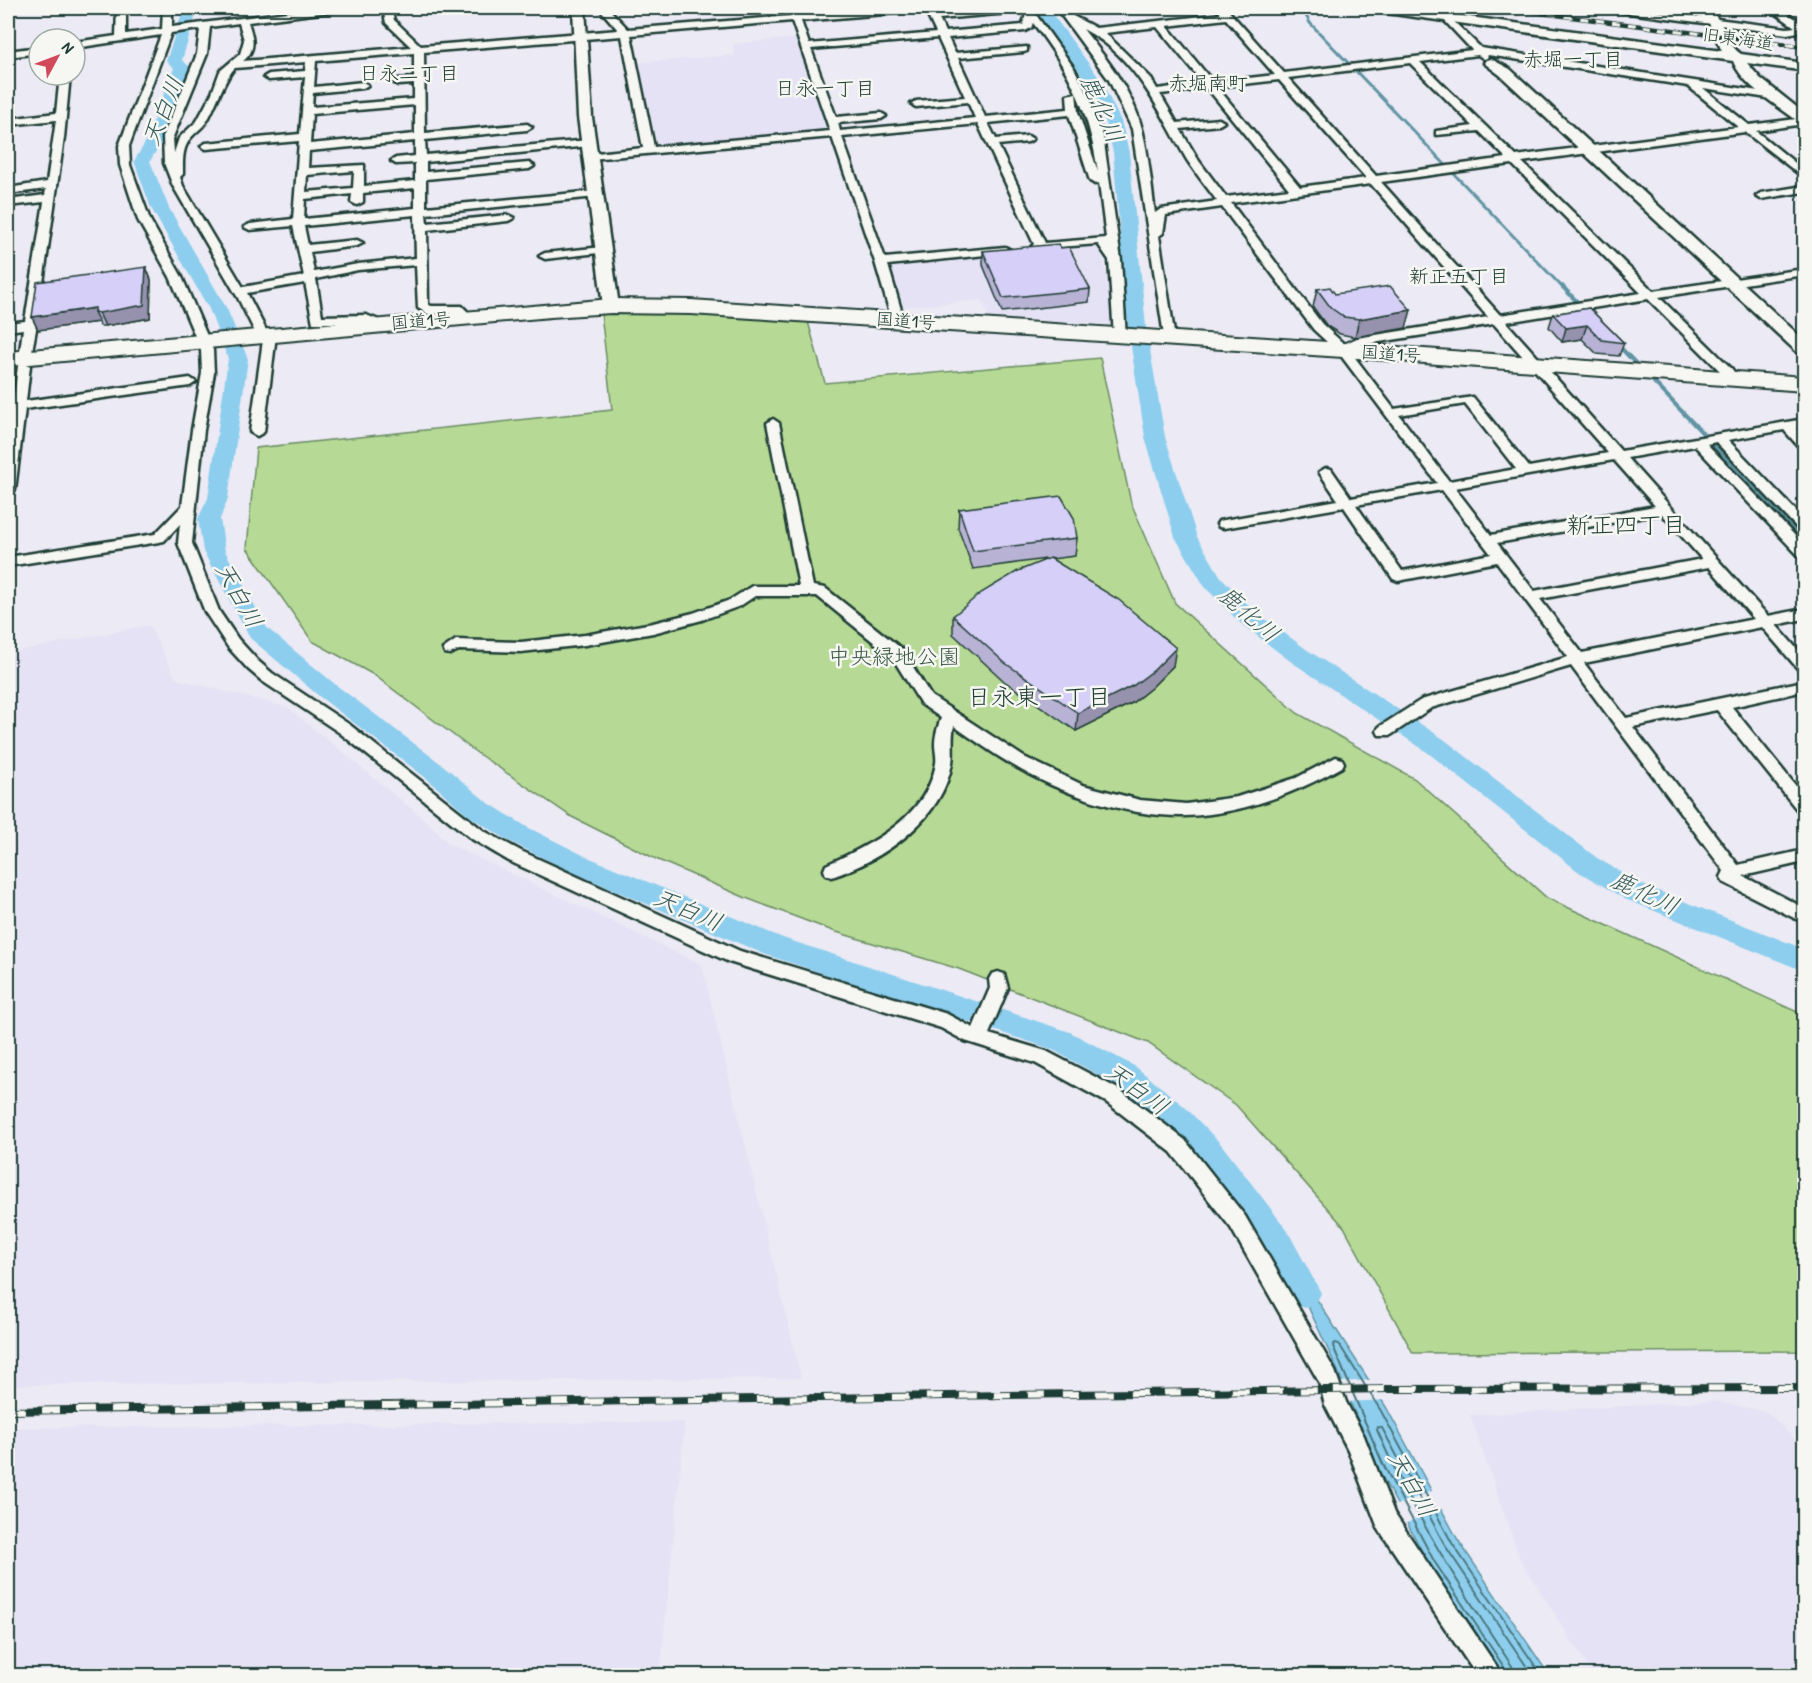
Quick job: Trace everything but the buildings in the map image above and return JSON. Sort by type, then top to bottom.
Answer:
[{"type":"highway","name":"国道1号","points":[[19,359],[467,317],[611,306],[732,309],[1804,384]]},
{"type":"street","points":[[121,8],[121,38]]},
{"type":"street","points":[[167,8],[169,30],[124,146],[125,165],[144,220],[176,277],[207,350],[208,373],[198,430],[185,543],[208,603],[233,643],[267,677],[345,729],[478,835],[515,856],[735,957],[915,1011],[1040,1057],[1113,1096],[1178,1146],[1238,1222],[1328,1378],[1336,1405],[1356,1444],[1386,1520],[1491,1676]]},
{"type":"street","points":[[87,43],[203,25],[337,8]]},
{"type":"street","points":[[387,8],[388,21],[419,50],[421,101],[417,180],[422,212],[423,308],[458,309],[467,317]]},
{"type":"street","points":[[579,8],[583,96],[611,306]]},
{"type":"street","points":[[603,8],[625,32],[650,151]]},
{"type":"street","points":[[233,65],[625,32],[794,13],[920,8]]},
{"type":"street","points":[[1011,8],[1011,10],[932,12],[1041,247]]},
{"type":"street","points":[[1061,8],[1105,62],[1129,106],[1140,142],[1168,339]]},
{"type":"street","points":[[1221,8],[1804,666]]},
{"type":"street","name":"旧東海道","points":[[1380,8],[1440,13],[1803,66]]},
{"type":"street","points":[[1614,8],[1788,31],[1804,28]]},
{"type":"street","points":[[1695,8],[1714,21],[1729,52],[1755,81],[1804,120]]},
{"type":"street","points":[[1773,8],[1804,28]]},
{"type":"street","points":[[806,47],[1025,28],[1028,26],[1029,11]]},
{"type":"street","points":[[1029,11],[1077,77],[1094,119],[1115,260],[1122,337]]},
{"type":"street","points":[[794,13],[808,35],[806,47],[881,262],[898,320]]},
{"type":"street","points":[[1440,13],[1478,51],[1505,72],[1804,349]]},
{"type":"street","points":[[1096,31],[1228,16]]},
{"type":"street","points":[[1069,18],[1106,37],[1139,71],[1194,162],[1318,327],[1343,350],[1448,486],[1734,872]]},
{"type":"street","points":[[177,181],[180,144],[201,123],[217,93],[225,71],[243,58],[249,40],[243,20]]},
{"type":"street","points":[[1160,24],[1297,191]]},
{"type":"street","points":[[203,25],[202,54],[168,137],[169,163],[186,202],[266,335],[257,432]]},
{"type":"street","points":[[952,56],[1024,49]]},
{"type":"street","points":[[1153,93],[1478,51],[1774,96]]},
{"type":"street","points":[[8,54],[27,52]]},
{"type":"street","points":[[311,59],[307,147],[302,172],[298,223],[314,293],[316,320],[366,319],[380,325]]},
{"type":"street","points":[[1413,60],[1728,372],[1733,380]]},
{"type":"street","points":[[269,77],[310,74]]},
{"type":"street","points":[[398,82],[421,80]]},
{"type":"street","points":[[1692,83],[1804,175]]},
{"type":"street","points":[[309,90],[363,85]]},
{"type":"street","points":[[8,490],[19,359],[31,324],[64,87]]},
{"type":"street","points":[[1072,95],[1073,112],[1095,173],[1096,184]]},
{"type":"street","points":[[916,104],[973,99]]},
{"type":"street","points":[[307,111],[421,101]]},
{"type":"street","points":[[206,146],[307,147],[336,150],[388,145],[419,148],[504,146],[650,151],[1073,112]]},
{"type":"street","points":[[8,122],[61,116]]},
{"type":"street","points":[[831,121],[880,116]]},
{"type":"street","points":[[1153,236],[1159,229],[1161,212],[1804,120]]},
{"type":"street","points":[[1173,127],[1219,122]]},
{"type":"street","points":[[1440,133],[1481,128]]},
{"type":"street","points":[[396,161],[419,148],[526,133],[504,146]]},
{"type":"street","points":[[994,142],[1028,139]]},
{"type":"street","points":[[300,196],[331,199],[358,196],[417,180],[529,165]]},
{"type":"street","points":[[302,172],[360,167],[358,196]]},
{"type":"street","points":[[331,199],[333,169]]},
{"type":"street","points":[[1761,196],[1804,189]]},
{"type":"street","points":[[8,191],[50,191]]},
{"type":"street","points":[[8,203],[50,191]]},
{"type":"street","points":[[250,227],[298,223],[351,231],[422,212],[596,194]]},
{"type":"street","points":[[422,227],[511,221]]},
{"type":"street","points":[[240,291],[309,278],[334,254],[351,231]]},
{"type":"street","points":[[351,231],[368,267]]},
{"type":"street","points":[[881,262],[1102,240],[1107,254],[1115,260]]},
{"type":"street","points":[[303,249],[334,254],[368,267],[422,261]]},
{"type":"street","points":[[545,256],[603,250]]},
{"type":"street","points":[[1343,350],[1357,342],[1804,272]]},
{"type":"street","points":[[8,327],[31,324]]},
{"type":"street","points":[[15,408],[190,382]]},
{"type":"street","points":[[1391,413],[1468,400],[1526,472]]},
{"type":"street","points":[[773,423],[807,591]]},
{"type":"street","points":[[1224,524],[1804,423]]},
{"type":"street","points":[[1787,426],[1804,444]]},
{"type":"street","points":[[1709,440],[1804,527]]},
{"type":"street","points":[[1709,440],[1804,553]]},
{"type":"street","points":[[1326,472],[1398,576],[1500,556]]},
{"type":"street","points":[[8,562],[159,538],[188,508]]},
{"type":"street","points":[[1488,540],[1665,509]]},
{"type":"street","points":[[1530,596],[1713,562]]},
{"type":"street","points":[[450,650],[456,645],[521,647],[585,640],[653,628],[697,617],[735,603],[752,591],[820,591],[897,653],[926,700],[1018,761],[1079,790],[1140,806],[1186,810],[1237,803],[1302,782],[1336,763]]},
{"type":"street","points":[[1385,731],[1426,704],[1576,659],[1804,614]]},
{"type":"street","points":[[1623,724],[1804,686]]},
{"type":"street","points":[[1721,704],[1804,807]]},
{"type":"street","points":[[832,870],[868,854],[895,837],[919,814],[933,790],[944,762],[943,742],[949,717]]},
{"type":"street","points":[[1804,856],[1734,872],[1730,877],[1804,916]]},
{"type":"street","points":[[979,1034],[999,983]]},
{"type":"shaded area","points":[[799,38],[829,133],[652,149],[634,63],[735,55],[733,44]]},
{"type":"shaded area","points":[[1093,245],[1101,249],[1117,325],[989,318],[982,300],[904,307],[888,264]]},
{"type":"shaded area","points":[[149,625],[176,679],[287,707],[428,822],[447,843],[702,965],[801,1378],[8,1385],[8,653]]},
{"type":"shaded area","points":[[1715,1401],[1767,1412],[1804,1448],[1804,1675],[1593,1675],[1520,1559],[1470,1415]]},
{"type":"shaded area","points":[[685,1422],[660,1675],[8,1675],[8,1428]]},
{"type":"green space","name":"中央緑地公園","points":[[601,313],[773,315],[807,318],[825,383],[1100,358],[1131,503],[1175,603],[1297,713],[1415,779],[1547,898],[1804,1015],[1804,1351],[1413,1353],[1344,1227],[1236,1105],[1148,1043],[959,969],[833,931],[746,898],[656,859],[572,817],[477,753],[374,675],[312,641],[247,548],[256,448],[612,410]]},
{"type":"water","points":[[1273,1231],[1386,1407],[1458,1540],[1549,1675],[1502,1675],[1429,1564],[1376,1465],[1337,1369]]},
{"type":"pier","points":[[1373,1380],[1385,1400],[1347,1402],[1339,1382]]},
{"type":"pier","points":[[1434,1490],[1444,1508],[1404,1524],[1394,1506]]},
{"type":"waterway","name":"天白川","points":[[191,8],[174,61],[182,67],[152,145],[142,161],[160,208],[218,309],[238,359],[218,498],[209,519],[214,551],[258,633],[328,691],[435,772],[478,809],[518,834],[576,863],[774,946],[1060,1040],[1126,1076],[1175,1116],[1211,1153],[1276,1240],[1305,1293]]},
{"type":"waterway","name":"鹿化川","points":[[1041,8],[1092,79],[1113,121],[1121,152],[1137,327],[1155,437],[1186,537],[1213,582],[1246,616],[1298,655],[1436,746],[1588,865],[1634,892],[1804,960]]},
{"type":"waterway","points":[[1302,8],[1310,23],[1563,288]]},
{"type":"waterway","points":[[1562,286],[1582,307]]},
{"type":"waterway","points":[[1619,346],[1640,368]]},
{"type":"waterway","points":[[1648,376],[1804,539]]},
{"type":"railway","points":[[1501,8],[1804,47]]},
{"type":"railway","points":[[8,1411],[1389,1389],[1804,1388]]},
{"type":"district","name":"赤堀一丁目","points":[[1573,59]]},
{"type":"district","name":"日永二丁目","points":[[409,73]]},
{"type":"district","name":"赤堀南町","points":[[1208,83]]},
{"type":"district","name":"日永一丁目","points":[[825,88]]},
{"type":"district","name":"新正五丁目","points":[[1459,276]]},
{"type":"district","name":"新正四丁目","points":[[1626,525]]},
{"type":"district","name":"日永東一丁目","points":[[1039,697]]}]
